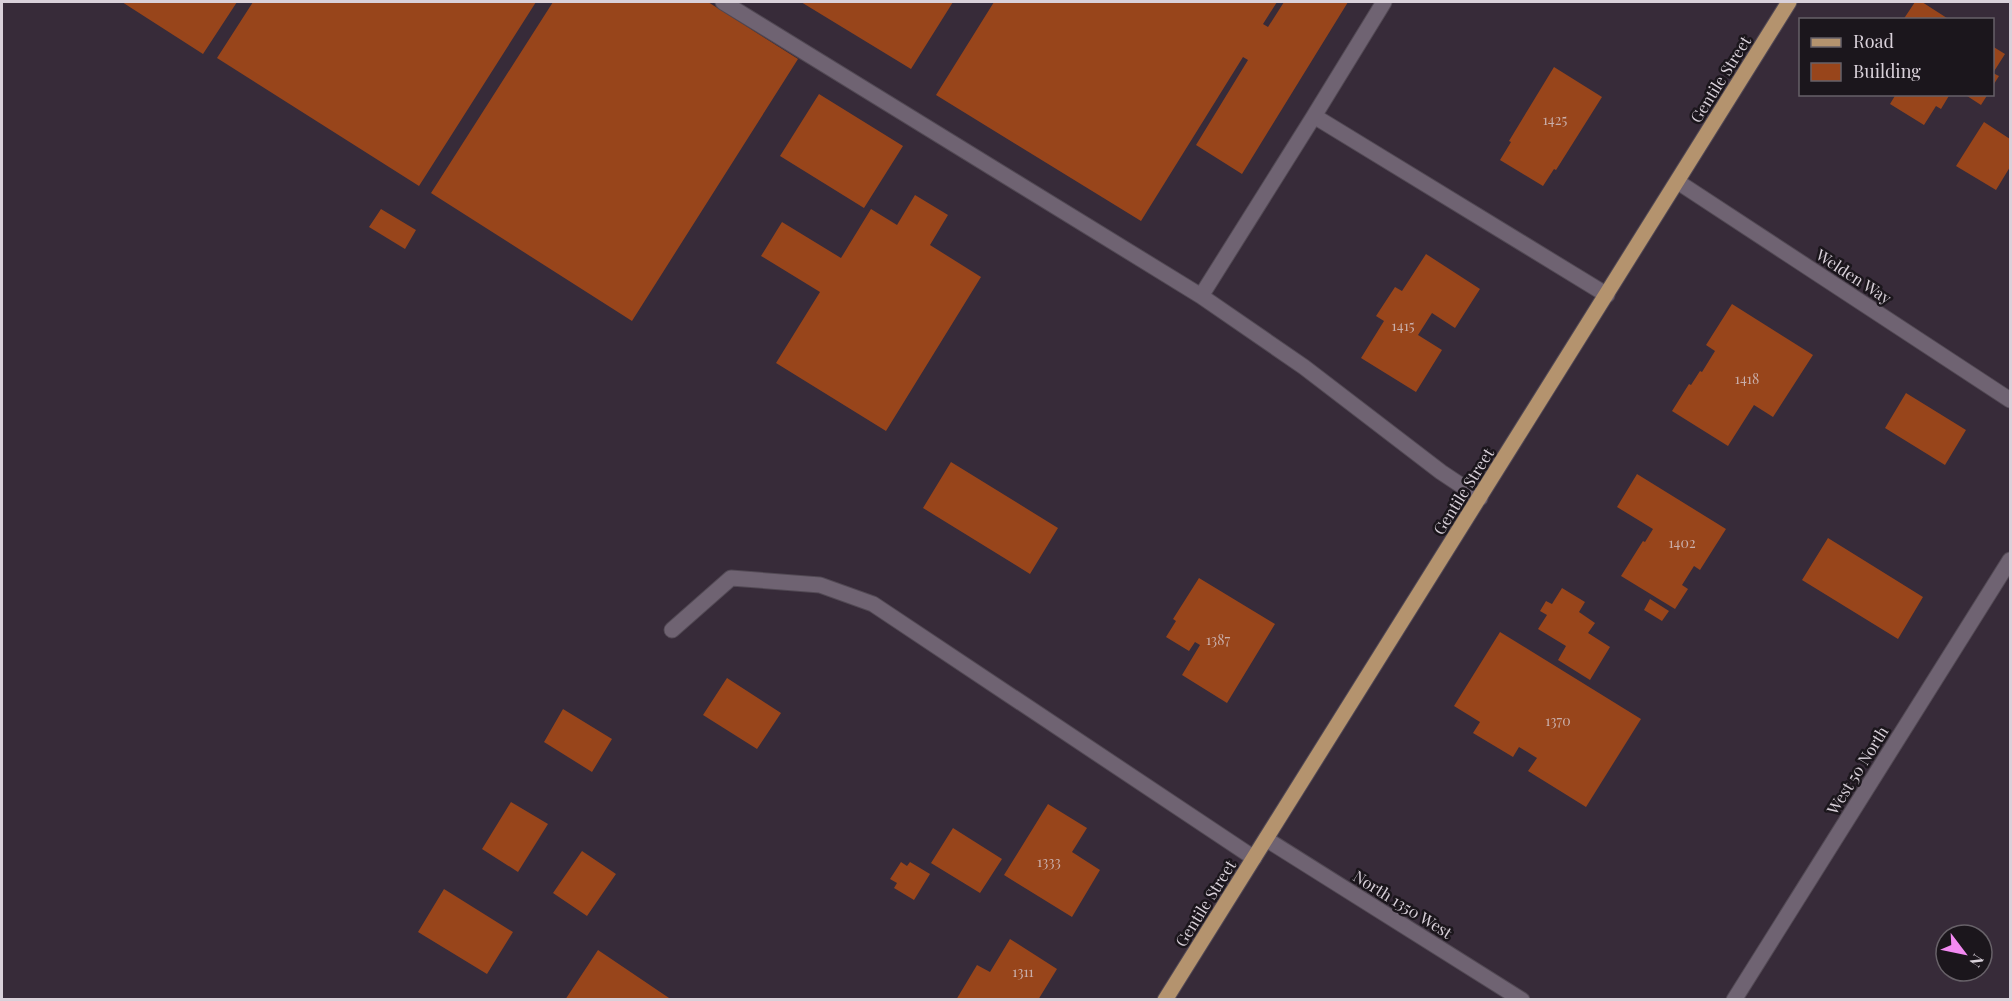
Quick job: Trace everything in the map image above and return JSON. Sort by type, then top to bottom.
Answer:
[{"type":"main road","name":"Gentile Street","points":[[1166,999],[1789,2]]},
{"type":"street","points":[[723,2],[1201,296],[1304,367],[1441,472],[1480,498]]},
{"type":"street","points":[[1201,296],[1384,2]]},
{"type":"street","points":[[1314,116],[1607,295]]},
{"type":"street","name":"Welden Way","points":[[1678,182],[2010,400]]},
{"type":"street","name":"West 50 North","points":[[1734,999],[2010,560]]},
{"type":"street","points":[[672,630],[731,578],[820,585],[873,604],[1254,858]]},
{"type":"street","name":"North 1350 West","points":[[1266,839],[1522,999]]},
{"type":"building","points":[[122,2],[237,2],[203,54]]},
{"type":"building","points":[[253,2],[536,2],[419,186],[217,58]]},
{"type":"building","points":[[553,2],[708,2],[798,59],[632,321],[431,193]]},
{"type":"building","points":[[801,2],[953,2],[911,69]]},
{"type":"building","points":[[994,2],[1277,2],[1263,24],[1268,27],[1284,2],[1348,2],[1242,174],[1196,145],[1248,60],[1243,57],[1141,221],[936,95]]},
{"type":"building","points":[[1915,2],[1922,2],[1947,18],[1904,18]]},
{"type":"building","points":[[1994,47],[2005,54],[1994,71]]},
{"type":"building","points":[[1554,67],[1602,97],[1556,170],[1554,169],[1543,186],[1500,160]]},
{"type":"building","points":[[1994,74],[1999,76],[1994,84]]},
{"type":"building","points":[[819,94],[903,146],[864,208],[780,156]]},
{"type":"building","points":[[1895,96],[1949,96],[1941,109],[1936,106],[1924,125],[1890,104]]},
{"type":"building","points":[[1967,96],[1987,96],[1981,105]]},
{"type":"building","points":[[1984,122],[2010,139],[2010,167],[1996,190],[1956,166]]},
{"type":"building","points":[[915,195],[948,215],[930,245],[981,277],[886,431],[776,363],[820,292],[761,256],[782,222],[841,258],[871,209],[897,225]]},
{"type":"building","points":[[381,209],[416,230],[405,249],[369,227]]},
{"type":"building","points":[[1426,254],[1480,289],[1455,328],[1432,313],[1418,335],[1442,350],[1416,392],[1361,358],[1384,321],[1376,316],[1395,287],[1402,291]]},
{"type":"building","points":[[1732,304],[1813,355],[1773,417],[1754,405],[1728,446],[1672,411],[1689,384],[1691,385],[1700,371],[1702,372],[1715,351],[1706,345]]},
{"type":"building","points":[[1906,393],[1966,430],[1945,465],[1885,428]]},
{"type":"building","points":[[951,462],[1058,528],[1030,574],[923,508]]},
{"type":"building","points":[[1637,474],[1726,529],[1700,570],[1694,566],[1682,585],[1688,589],[1675,609],[1621,576],[1653,529],[1617,507]]},
{"type":"building","points":[[1828,538],[1923,597],[1898,639],[1802,580]]},
{"type":"building","points":[[1199,578],[1275,624],[1227,703],[1182,675],[1200,645],[1195,642],[1189,651],[1166,637],[1176,621],[1173,619]]},
{"type":"building","points":[[1562,588],[1585,602],[1579,612],[1595,623],[1588,633],[1610,647],[1590,680],[1558,660],[1566,646],[1538,629],[1547,615],[1540,611],[1546,601],[1552,604]]},
{"type":"building","points":[[1650,599],[1669,611],[1662,621],[1644,610]]},
{"type":"building","points":[[1500,632],[1641,719],[1586,807],[1528,771],[1537,758],[1519,747],[1513,757],[1473,733],[1480,722],[1454,706]]},
{"type":"building","points":[[727,678],[781,713],[757,749],[703,715]]},
{"type":"building","points":[[563,709],[612,739],[592,772],[544,742]]},
{"type":"building","points":[[511,802],[548,824],[518,872],[482,849]]},
{"type":"building","points":[[1048,804],[1087,828],[1072,852],[1100,870],[1072,917],[1004,875]]},
{"type":"building","points":[[953,828],[1002,859],[980,893],[931,863]]},
{"type":"building","points":[[582,851],[616,874],[587,916],[553,893]]},
{"type":"building","points":[[901,862],[907,866],[910,862],[930,874],[914,900],[894,888],[897,883],[890,879]]},
{"type":"building","points":[[444,889],[513,932],[487,974],[418,932]]},
{"type":"building","points":[[1010,939],[1057,969],[1038,1000],[956,1000],[977,965],[990,972]]},
{"type":"building","points":[[598,950],[672,1000],[565,1000]]}]
